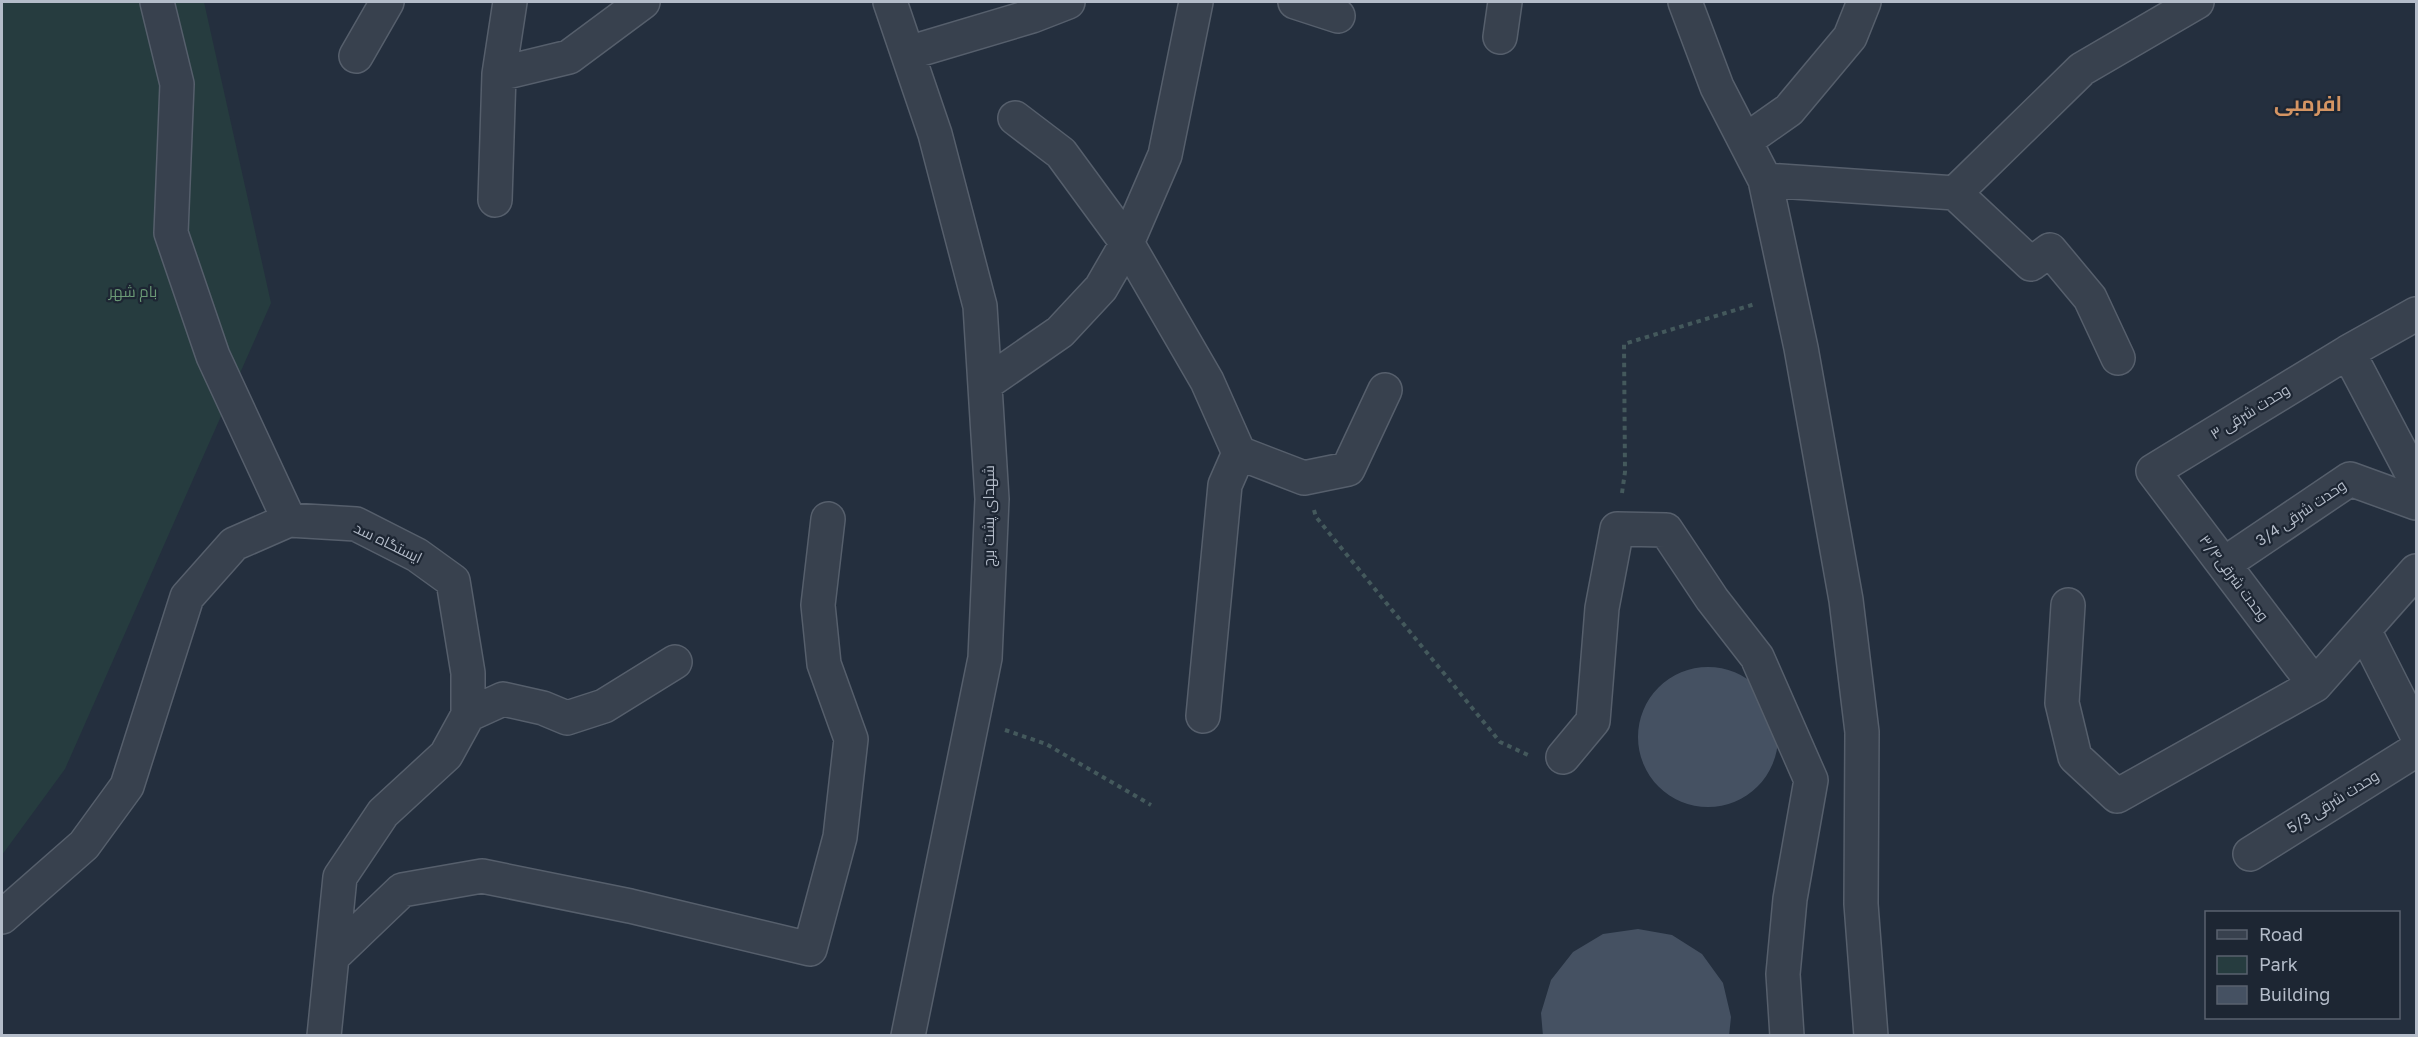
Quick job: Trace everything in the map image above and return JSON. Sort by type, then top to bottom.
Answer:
[{"type":"street","points":[[157,2],[177,84],[171,233],[213,356],[289,520]]},
{"type":"street","points":[[356,56],[387,2]]},
{"type":"street","points":[[495,200],[499,74],[510,2]]},
{"type":"street","points":[[499,74],[569,57],[642,2]]},
{"type":"street","name":"شهدای پشت برج","points":[[890,2],[935,134],[980,306],[992,499],[985,658],[908,1035]]},
{"type":"street","points":[[908,53],[1032,16],[1068,2]]},
{"type":"street","points":[[985,384],[1060,332],[1101,288],[1127,243],[1165,155],[1196,2]]},
{"type":"street","points":[[1295,2],[1338,16]]},
{"type":"street","points":[[1500,37],[1505,2]]},
{"type":"street","points":[[1685,2],[1717,87],[1765,180],[1801,348],[1846,600],[1862,732],[1861,904],[1870,1035]]},
{"type":"street","points":[[1745,141],[1789,110],[1850,37],[1864,2]]},
{"type":"street","points":[[1955,193],[2082,69],[2197,2]]},
{"type":"street","points":[[1015,118],[1060,153],[1127,243],[1207,381],[1239,453],[1304,478],[1348,469],[1385,390]]},
{"type":"street","points":[[1765,180],[1955,193],[2031,264],[2050,250],[2090,298],[2118,358]]},
{"type":"street","name":"وحدت شرقی ۳","points":[[2153,471],[2348,352],[2416,314]]},
{"type":"street","points":[[2348,352],[2416,481]]},
{"type":"street","points":[[1203,716],[1225,485],[1239,453]]},
{"type":"street","name":"وحدت شرقی۳/۴","points":[[2153,471],[2314,685]]},
{"type":"street","name":"وحدت شرقی 3/4","points":[[2224,564],[2350,480],[2416,503]]},
{"type":"street","points":[[332,957],[402,890],[482,876],[630,906],[810,949],[840,837],[851,739],[824,664],[818,605],[828,519]]},
{"type":"street","name":"ایستگاه سد","points":[[2,917],[84,845],[127,786],[187,597],[234,544],[289,520],[356,524],[417,555],[453,581],[468,673],[468,715],[446,756],[383,813],[339,877],[324,1035]]},
{"type":"street","points":[[1563,757],[1593,721],[1602,608],[1617,529],[1666,530],[1712,599],[1757,657],[1811,780],[1790,899],[1783,974],[1787,1035]]},
{"type":"street","points":[[2068,606],[2062,703],[2075,757],[2117,796],[2314,685],[2416,571]]},
{"type":"street","points":[[2364,630],[2416,733]]},
{"type":"street","points":[[468,715],[503,699],[543,708],[567,718],[604,706],[675,662]]},
{"type":"street","name":"وحدت شرقی 5/3","points":[[2250,854],[2416,750]]},
{"type":"path","points":[[1617,529],[1625,472],[1624,344],[1789,293]]},
{"type":"path","points":[[1304,478],[1316,517],[1500,742],[1524,754],[1563,757]]},
{"type":"path","points":[[973,720],[1046,744],[1151,805]]},
{"type":"green space","name":"بام شهر","points":[[2,2],[204,2],[271,303],[65,769],[2,855]]},
{"type":"building","points":[[1708,667],[1735,672],[1758,687],[1773,710],[1778,737],[1773,764],[1758,787],[1735,802],[1708,807],[1681,802],[1658,787],[1643,764],[1638,737],[1643,710],[1658,687],[1681,672]]},
{"type":"building","points":[[1638,929],[1672,935],[1702,954],[1723,983],[1731,1017],[1729,1036],[1543,1036],[1541,1013],[1551,980],[1573,952],[1603,934]]},
{"type":"district","name":"افرمبی","points":[[2308,104]]}]
